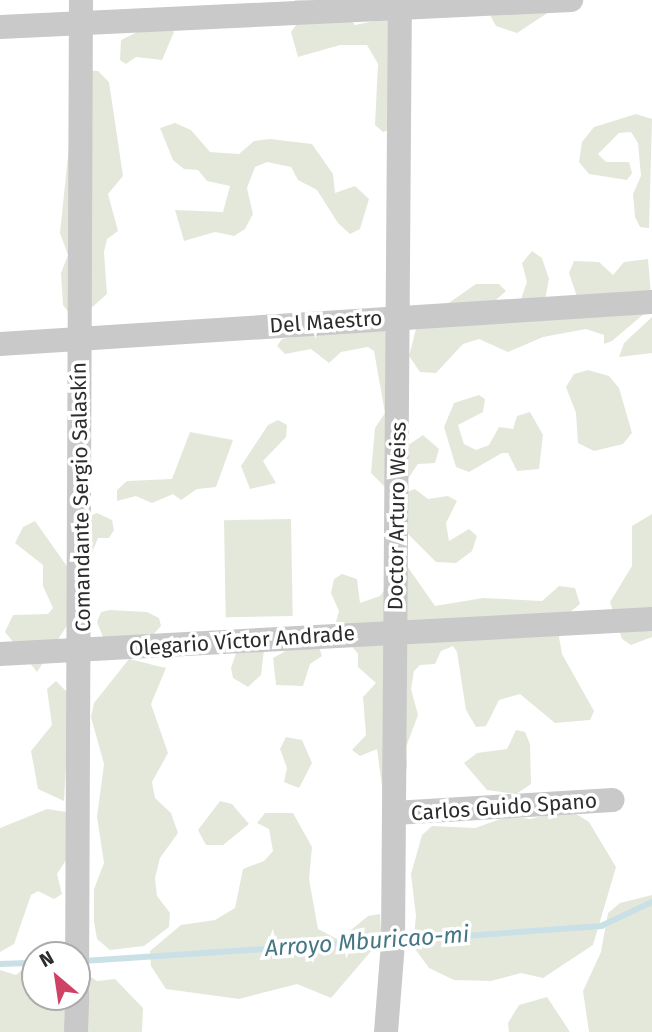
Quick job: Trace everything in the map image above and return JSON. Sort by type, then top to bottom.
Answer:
[{"type":"street","points":[[0,27],[80,12],[571,0]]},
{"type":"street","name":"Doctor Arturo Weiss","points":[[386,1032],[394,813],[400,317],[400,4]]},
{"type":"street","name":"Comandante Sergio Salaskín","points":[[78,941],[82,652],[80,12]]},
{"type":"street","name":"Del Maestro","points":[[0,344],[652,302]]},
{"type":"street","name":"Olegario Víctor Andrade","points":[[0,654],[82,652],[395,630],[652,619]]},
{"type":"street","name":"Carlos Guido Spano","points":[[394,813],[613,800]]},
{"type":"street","name":"Comandante Sergio Salaskín","points":[[76,1032],[77,1011]]},
{"type":"shaded area","points":[[295,0],[358,0],[351,20],[355,25],[393,17],[402,125],[383,132],[375,125],[378,64],[367,45],[340,45],[298,57],[291,32],[299,21]]},
{"type":"shaded area","points":[[558,6],[517,33],[496,26],[490,15]]},
{"type":"shaded area","points":[[166,18],[174,32],[162,60],[136,57],[126,64],[120,60],[121,40]]},
{"type":"shaded area","points":[[77,70],[98,71],[109,82],[123,176],[108,194],[118,231],[107,239],[104,252],[107,294],[88,311],[69,313],[63,305],[61,273],[68,255],[60,233]]},
{"type":"shaded area","points":[[636,114],[652,119],[649,228],[640,227],[635,217],[633,194],[641,176],[638,143],[631,132],[619,133],[598,154],[606,162],[629,162],[632,173],[627,180],[589,174],[579,162],[582,142],[594,127]]},
{"type":"shaded area","points":[[175,123],[191,130],[210,152],[239,154],[254,141],[270,139],[312,144],[333,174],[335,193],[355,186],[369,199],[360,229],[350,234],[338,223],[317,190],[298,180],[291,167],[267,162],[255,167],[247,188],[253,214],[245,229],[234,236],[215,232],[184,241],[175,210],[223,212],[230,186],[207,181],[198,170],[184,169],[173,160],[160,128]]},
{"type":"shaded area","points":[[532,251],[542,258],[549,279],[545,300],[577,297],[569,273],[574,261],[599,262],[613,275],[624,262],[648,259],[652,307],[612,341],[604,344],[604,335],[586,329],[543,337],[508,352],[479,339],[463,344],[436,373],[420,372],[409,356],[417,325],[476,284],[499,284],[506,291],[496,300],[470,303],[521,299],[527,282],[522,263]]},
{"type":"shaded area","points":[[652,317],[652,353],[619,357],[624,343]]},
{"type":"shaded area","points":[[384,331],[398,337],[401,440],[410,444],[423,435],[439,449],[435,463],[418,464],[407,480],[384,486],[371,473],[375,428],[385,413],[374,351],[368,347],[341,352],[329,363],[311,349],[285,354],[277,346],[282,339],[299,336]]},
{"type":"shaded area","points":[[588,370],[609,376],[619,388],[632,433],[623,444],[594,451],[578,443],[576,413],[566,387],[574,374]]},
{"type":"shaded area","points":[[479,395],[485,399],[483,412],[458,425],[464,444],[476,450],[489,445],[499,427],[513,429],[517,416],[530,412],[543,435],[539,469],[517,471],[508,453],[502,453],[469,472],[456,467],[444,427],[454,403]]},
{"type":"shaded area","points":[[278,420],[287,425],[286,437],[263,461],[276,483],[250,489],[241,466],[268,425]]},
{"type":"shaded area","points":[[190,432],[233,440],[216,487],[197,489],[181,500],[173,494],[152,503],[136,496],[117,501],[117,490],[127,481],[172,479]]},
{"type":"shaded area","points":[[415,489],[428,499],[448,496],[457,501],[446,523],[449,541],[469,529],[477,536],[472,551],[456,563],[436,562],[405,531],[404,493]]},
{"type":"shaded area","points":[[97,513],[112,520],[114,530],[109,538],[98,538],[90,558],[90,516]]},
{"type":"shaded area","points":[[652,514],[652,637],[631,645],[622,639],[610,602],[632,566],[632,526]]},
{"type":"shaded area","points":[[291,519],[293,616],[226,617],[224,520]]},
{"type":"shaded area","points":[[35,521],[71,572],[68,624],[37,672],[5,632],[13,615],[48,614],[53,608],[43,586],[43,565],[15,543],[23,527]]},
{"type":"shaded area","points":[[405,563],[435,606],[483,598],[542,601],[559,586],[575,588],[580,604],[565,616],[559,637],[562,654],[594,711],[590,720],[555,723],[520,694],[499,700],[486,726],[476,727],[466,710],[457,652],[453,646],[441,651],[435,664],[420,665],[414,671],[411,689],[418,715],[406,747],[407,768],[384,801],[377,749],[360,756],[352,750],[366,735],[363,697],[376,683],[358,667],[358,654],[335,625],[339,611],[331,593],[334,579],[342,574],[357,579],[360,603],[380,596]]},
{"type":"shaded area","points":[[101,612],[147,612],[159,618],[161,626],[151,637],[105,642],[97,622]]},
{"type":"shaded area","points":[[240,641],[264,649],[261,675],[248,687],[233,678],[231,668]]},
{"type":"shaded area","points":[[293,647],[319,647],[322,656],[310,664],[303,686],[276,685],[273,658]]},
{"type":"shaded area","points":[[129,659],[166,668],[151,704],[168,753],[152,782],[155,798],[171,813],[178,833],[160,858],[155,878],[157,896],[170,913],[169,927],[144,946],[110,950],[97,939],[94,921],[94,889],[104,863],[97,817],[104,764],[91,717],[94,703]]},
{"type":"shaded area","points":[[56,681],[70,695],[64,801],[38,789],[31,751],[52,725],[47,689]]},
{"type":"shaded area","points":[[516,730],[525,732],[530,744],[531,784],[516,794],[487,790],[464,763],[477,753],[507,749]]},
{"type":"shaded area","points":[[286,737],[302,740],[312,763],[299,788],[284,782],[287,768],[280,749]]},
{"type":"shaded area","points":[[220,801],[232,804],[249,824],[223,845],[206,845],[198,830]]},
{"type":"shaded area","points":[[47,809],[67,812],[70,854],[57,874],[62,894],[54,899],[38,891],[31,895],[14,944],[0,952],[0,828]]},
{"type":"shaded area","points":[[570,810],[589,822],[616,867],[593,945],[543,978],[521,973],[491,981],[454,980],[429,968],[413,946],[416,916],[411,874],[422,835],[432,826],[475,828],[509,816],[530,819]]},
{"type":"shaded area","points":[[265,813],[293,813],[312,847],[309,879],[318,929],[339,940],[368,916],[380,914],[381,931],[372,950],[331,998],[297,984],[239,999],[166,989],[151,966],[150,951],[181,925],[215,920],[235,908],[243,869],[264,861],[273,851],[269,829],[257,823]]},
{"type":"shaded area","points":[[652,895],[652,1032],[589,1032],[583,991],[601,952],[608,913],[620,903]]},
{"type":"shaded area","points":[[0,970],[16,975],[21,971],[21,1011],[91,1011],[91,977],[97,981],[115,979],[143,1008],[142,1032],[0,1032]]},
{"type":"shaded area","points":[[547,997],[570,1032],[509,1032],[508,1023],[519,1005]]},
{"type":"waterway","name":"Arroyo Mburicao-mi","points":[[397,941],[601,926],[652,902]]},
{"type":"waterway","name":"Arroyo Mburicao-mi","points":[[91,960],[387,941]]},
{"type":"waterway","name":"Arroyo Mburicao-mi","points":[[0,964],[21,963]]}]
